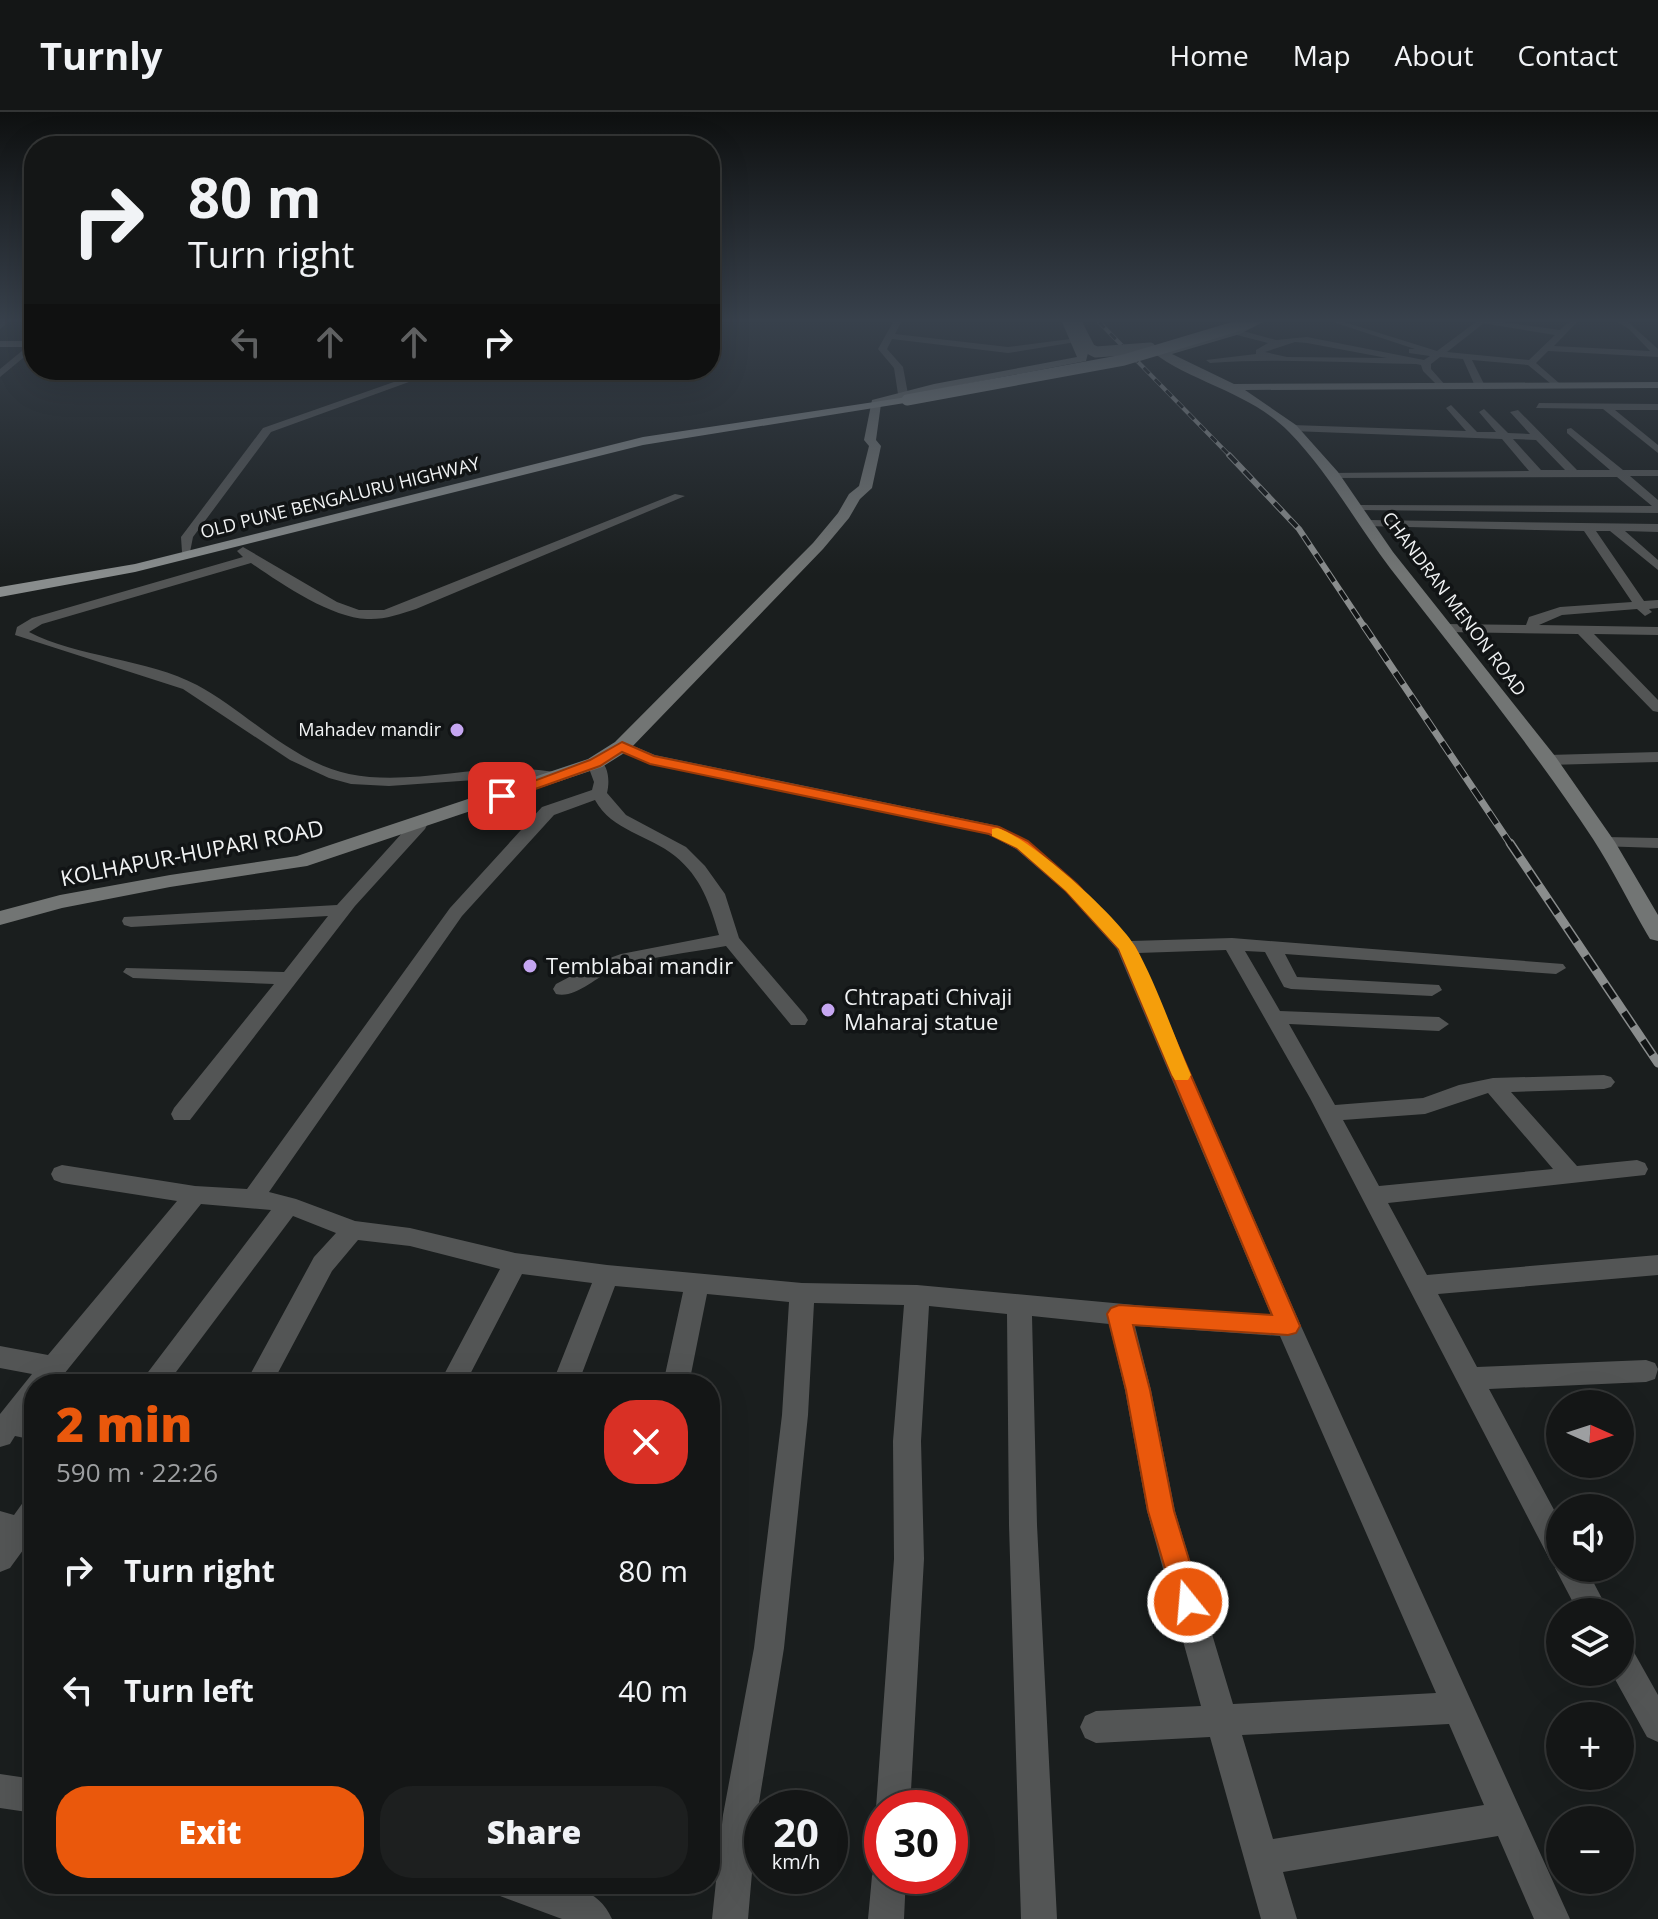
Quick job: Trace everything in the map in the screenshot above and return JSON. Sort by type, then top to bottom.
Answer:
[{"type":"main road","name":"OLD PUNE BENGALURU HIGHWAY","points":[[0,585],[85,573],[601,445],[710,423],[852,406]]},
{"type":"main road","name":"OLD PUNE BENGALURU HIGHWAY","points":[[0,592],[79,580],[234,545],[355,511],[643,441],[859,406]]},
{"type":"main road","name":"KOLHAPUR-HUPARI ROAD","points":[[0,918],[60,902],[170,881],[300,862],[419,825],[595,763],[622,746],[818,546],[844,515],[854,497],[865,488],[875,446],[870,440],[879,406]]},
{"type":"main road","name":"CHANDRAN MENON ROAD","points":[[1260,406],[1292,428],[1333,475],[1445,628],[1548,760],[1605,842],[1658,934]]},
{"type":"street","points":[[186,549],[185,541],[197,522],[267,430],[334,406]]},
{"type":"street","points":[[1605,406],[1658,450]]},
{"type":"street","points":[[1622,406],[1658,407]]},
{"type":"street","points":[[1451,408],[1475,436]]},
{"type":"street","points":[[1484,412],[1539,475]]},
{"type":"street","points":[[1515,412],[1575,474]]},
{"type":"street","points":[[1619,419],[1658,419]]},
{"type":"street","points":[[1292,428],[1539,437]]},
{"type":"street","points":[[1631,429],[1658,429]]},
{"type":"street","points":[[1571,431],[1658,508]]},
{"type":"street","points":[[1333,475],[1658,473]]},
{"type":"street","points":[[234,545],[251,559],[353,613],[380,615],[411,606],[679,496]]},
{"type":"street","points":[[1352,501],[1647,497]]},
{"type":"street","points":[[1352,501],[1658,508]]},
{"type":"street","points":[[1368,524],[1658,528]]},
{"type":"street","points":[[1587,526],[1658,629]]},
{"type":"street","points":[[1613,527],[1658,566]]},
{"type":"street","points":[[251,559],[37,621],[22,630],[22,635],[188,686],[267,739],[338,776],[390,780],[493,774],[565,774]]},
{"type":"street","points":[[1531,629],[1534,620],[1545,614],[1638,603],[1658,604]]},
{"type":"street","points":[[1445,628],[1658,629]]},
{"type":"street","points":[[1581,629],[1658,708]]},
{"type":"street","points":[[622,746],[650,759],[993,830],[1022,845],[1042,862],[1099,915],[1126,947],[1288,1326],[1552,1919]]},
{"type":"street","points":[[1548,760],[1658,757]]},
{"type":"street","points":[[595,763],[602,782],[599,793],[607,807],[620,819],[680,851],[699,870],[716,894],[730,939],[798,1020]]},
{"type":"street","points":[[253,1198],[456,912],[548,811],[599,793]]},
{"type":"street","points":[[182,1114],[343,910],[419,825]]},
{"type":"street","points":[[1605,842],[1658,843]]},
{"type":"street","points":[[131,921],[343,910]]},
{"type":"street","points":[[563,989],[603,967],[628,958],[730,939]]},
{"type":"street","points":[[1126,947],[1232,944],[1556,968]]},
{"type":"street","points":[[1232,944],[1329,1113],[1546,1524]]},
{"type":"street","points":[[1273,947],[1279,965],[1291,983],[1432,990]]},
{"type":"street","points":[[133,972],[288,978]]},
{"type":"street","points":[[1274,1017],[1439,1024]]},
{"type":"street","points":[[1329,1113],[1425,1106],[1467,1090],[1493,1085],[1604,1082]]},
{"type":"street","points":[[1493,1085],[1572,1176]]},
{"type":"street","points":[[1372,1196],[1637,1169]]},
{"type":"street","points":[[62,1174],[195,1195],[253,1198],[288,1205],[353,1230],[410,1237],[515,1263],[607,1275],[802,1293],[917,1295],[1288,1326]]},
{"type":"street","points":[[49,1374],[195,1195]]},
{"type":"street","points":[[160,1374],[288,1205]]},
{"type":"street","points":[[263,1374],[323,1264],[353,1230]]},
{"type":"street","points":[[457,1374],[515,1263]]},
{"type":"street","points":[[1419,1286],[1658,1265]]},
{"type":"street","points":[[569,1374],[607,1275]]},
{"type":"street","points":[[678,1374],[697,1282]]},
{"type":"street","points":[[730,1919],[740,1815],[769,1648],[795,1415],[802,1293]]},
{"type":"street","points":[[894,1790],[909,1559],[907,1441],[917,1295]]},
{"type":"street","points":[[1019,1305],[1023,1525],[1039,1919]]},
{"type":"street","points":[[1119,1314],[1138,1390],[1161,1511],[1225,1722],[1279,1919]]},
{"type":"street","points":[[0,1357],[42,1374]]},
{"type":"street","points":[[1468,1379],[1646,1371]]},
{"type":"street","points":[[0,1558],[22,1525]]},
{"type":"street","points":[[1634,1679],[1653,1708]]},
{"type":"street","points":[[1096,1727],[1458,1708]]},
{"type":"street","points":[[1262,1858],[1507,1818]]},
{"type":"street","points":[[566,1894],[594,1919]]},
{"type":"street","points":[[886,1919],[888,1894]]},
{"type":"railway","points":[[1181,406],[1231,457]]},
{"type":"railway","points":[[1229,455],[1299,529],[1365,628]]},
{"type":"railway","points":[[1364,626],[1511,845]]},
{"type":"railway","points":[[1510,843],[1658,1063]]},
{"type":"slow traffic","points":[[997,832],[1022,845],[1072,888],[1126,947],[1181,1075]]},
{"type":"place","name":"Mahadev mandir","points":[[457,730]]},
{"type":"place","name":"Temblabai mandir","points":[[530,966]]},
{"type":"place","name":"Chtrapati Chivaji Maharaj statue","points":[[828,1010]]},
{"type":"route","points":[[502,796],[595,763],[622,746],[650,759],[993,830],[1022,845],[1099,915],[1126,947],[1288,1326],[1211,1323],[1119,1314],[1138,1390],[1161,1511],[1188,1602]]}]
